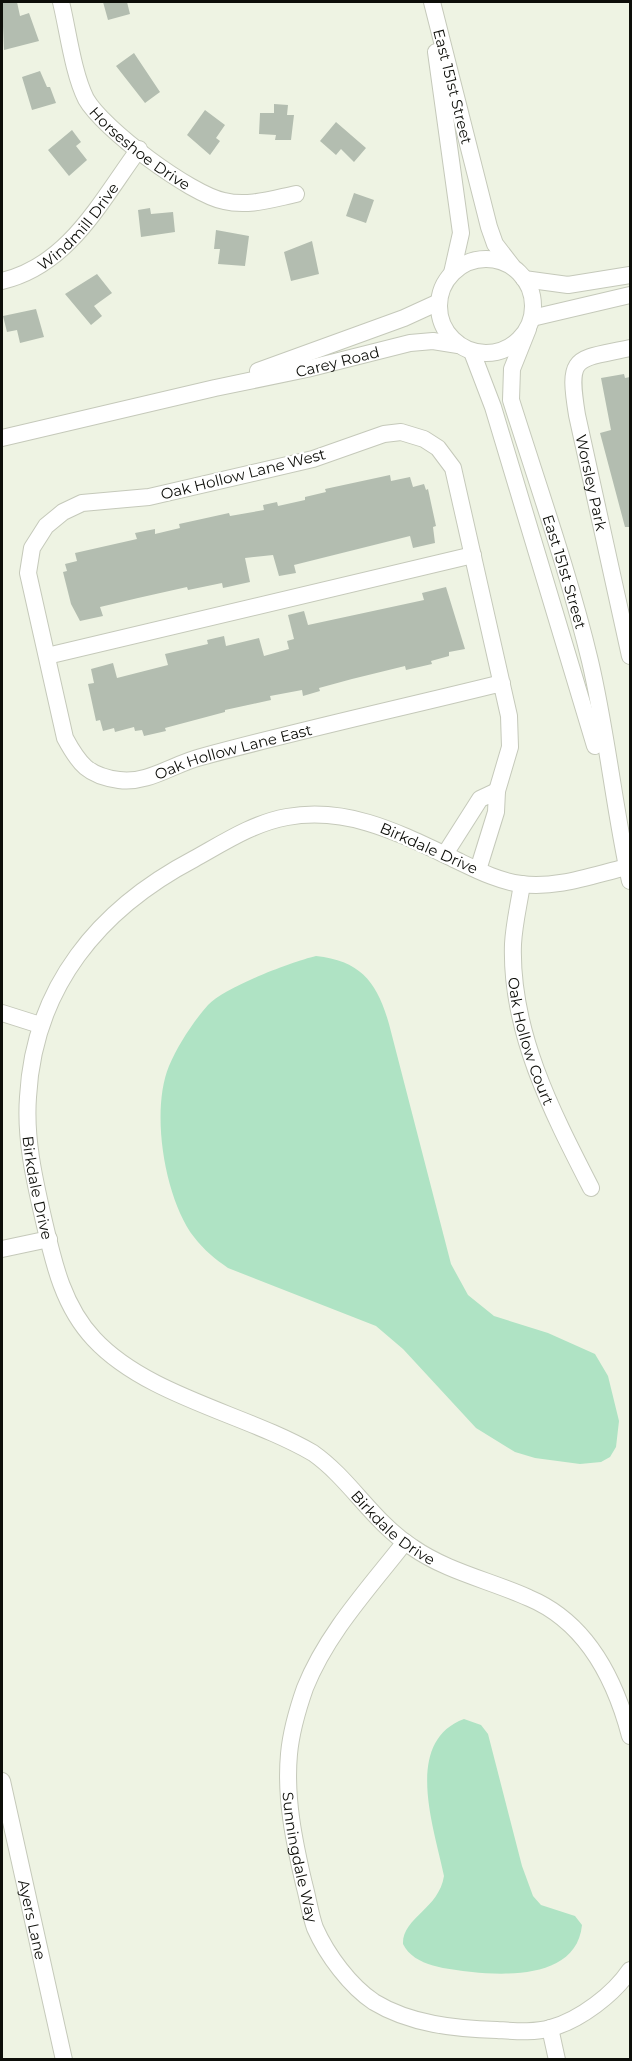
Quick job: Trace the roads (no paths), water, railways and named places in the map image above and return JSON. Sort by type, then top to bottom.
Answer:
[{"type":"street","name":"Horseshoe Drive","points":[[61,2],[86,98],[103,121],[186,184],[225,202],[259,202],[296,194]]},
{"type":"street","name":"East 151st Street","points":[[426,2],[436,50],[461,233],[452,273]]},
{"type":"street","name":"East 151st Street","points":[[432,2],[489,227],[495,244],[520,274]]},
{"type":"street","name":"Windmill Drive","points":[[2,281],[28,273],[58,255],[139,149]]},
{"type":"street","points":[[520,274],[533,305],[530,324],[518,342],[504,351],[488,354],[465,348],[444,326],[439,302],[443,287],[452,273],[463,265],[489,259],[520,274],[568,285],[630,275]]},
{"type":"street","points":[[530,324],[630,295]]},
{"type":"street","name":"Carey Road","points":[[215,387],[404,318],[439,302]]},
{"type":"street","name":"East 151st Street","points":[[530,324],[512,369],[511,400],[573,598],[590,663],[616,817],[629,874]]},
{"type":"street","name":"Carey Road","points":[[2,438],[215,387],[307,369],[410,343],[433,341],[465,348]]},
{"type":"street","name":"East 151st Street","points":[[465,348],[493,407],[616,817]]},
{"type":"street","name":"Worsley Park","points":[[630,348],[581,362],[573,371],[572,378],[577,415],[630,656]]},
{"type":"street","name":"Oak Hollow Lane West","points":[[47,656],[28,573],[32,548],[46,526],[63,512],[82,503],[149,497],[313,459],[377,434],[401,432],[424,439],[438,448],[453,468],[509,716],[510,747],[497,791],[496,812],[478,870]]},
{"type":"street","points":[[47,656],[473,555]]},
{"type":"street","name":"Oak Hollow Lane East","points":[[47,656],[65,738],[78,763],[98,776],[120,781],[143,780],[199,757],[502,683]]},
{"type":"street","points":[[445,854],[480,799],[497,791]]},
{"type":"street","name":"Birkdale Drive","points":[[629,874],[548,885],[522,884],[496,878],[388,827],[341,815],[286,817],[262,824],[151,884],[109,919],[90,939],[61,979],[40,1025],[30,1075],[28,1127],[34,1178],[60,1284],[71,1306],[93,1338],[124,1366],[313,1453],[329,1464],[389,1529],[405,1542],[456,1572],[526,1596],[557,1615],[595,1652],[608,1673],[630,1736]]},
{"type":"street","name":"Oak Hollow Court","points":[[522,884],[513,942],[514,986],[534,1066],[558,1123],[591,1188]]},
{"type":"street","points":[[2,1013],[40,1025]]},
{"type":"street","points":[[2,1250],[49,1239]]},
{"type":"street","name":"Sunningdale Way","points":[[405,1542],[329,1641],[305,1689],[295,1723],[289,1754],[289,1810],[292,1835],[315,1928],[355,1986],[392,2011],[412,2019],[477,2029],[526,2031],[550,2028]]},
{"type":"street","name":"Ayers Lane","points":[[2,1781],[64,2060]]},
{"type":"street","points":[[557,2060],[550,2028],[568,2021],[611,1992],[630,1970]]}]
